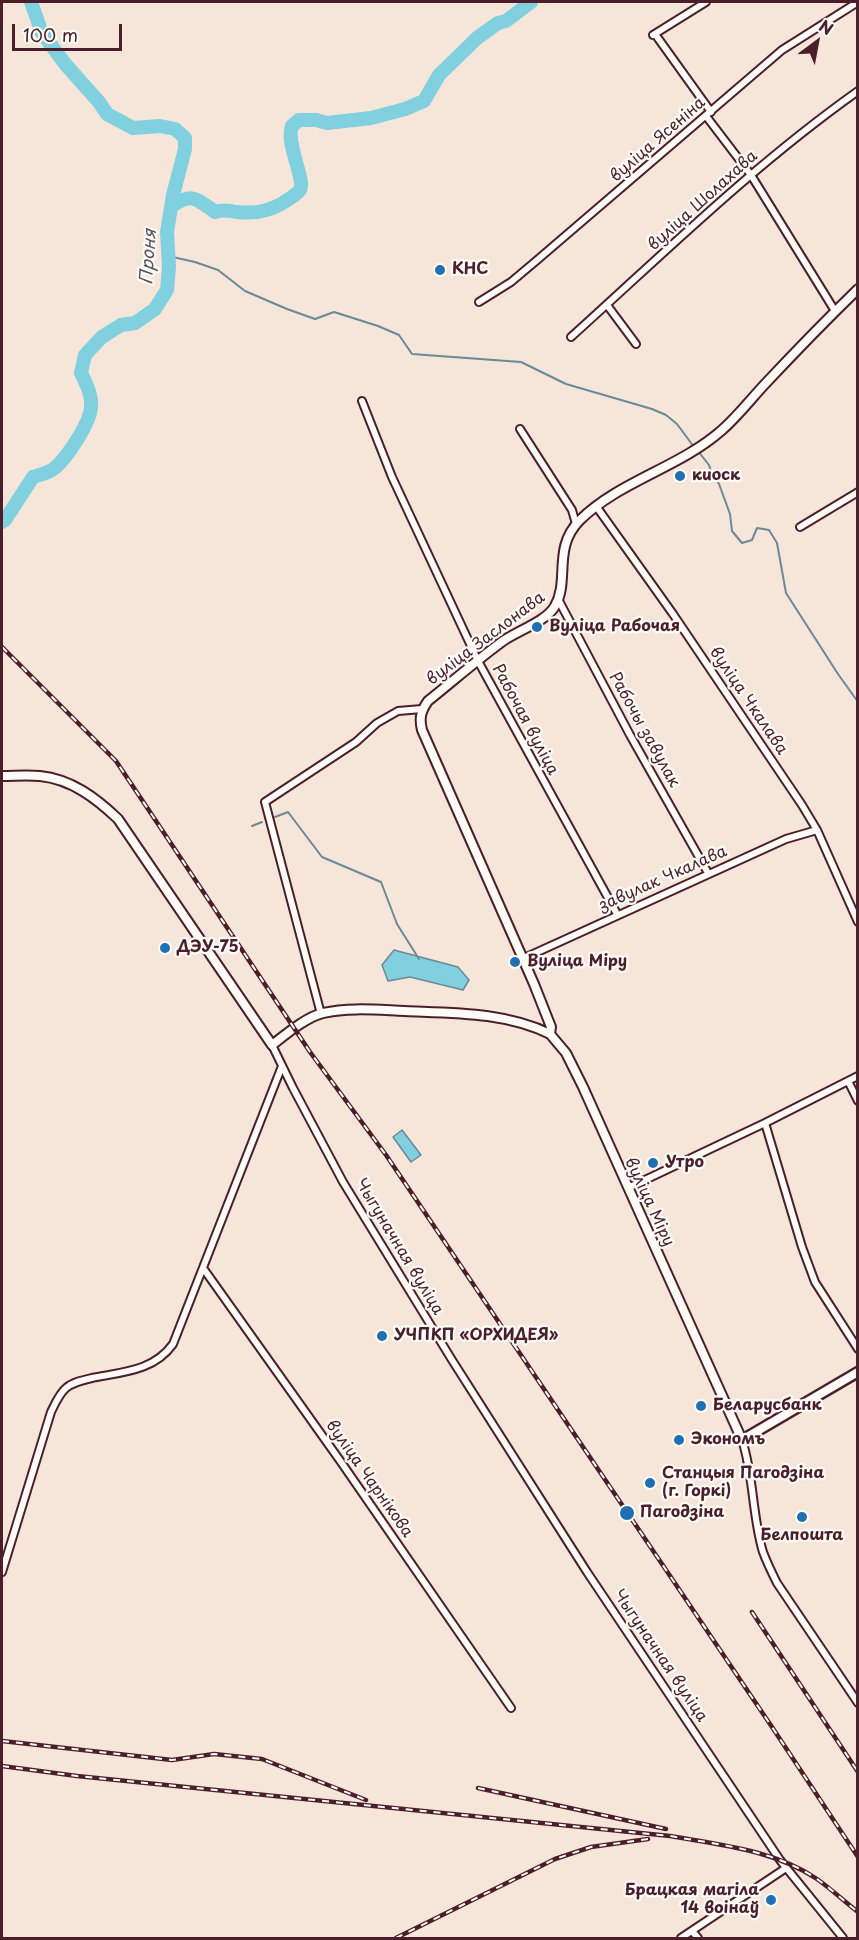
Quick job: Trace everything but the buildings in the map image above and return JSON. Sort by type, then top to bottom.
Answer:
[{"type":"main road","points":[[742,1440],[858,1372]]},
{"type":"street","points":[[706,2],[654,35],[751,175],[835,311]]},
{"type":"street","name":"вуліца Ясеніна","points":[[479,302],[511,282],[782,50],[858,2]]},
{"type":"street","name":"вуліца Шолахава","points":[[571,337],[751,175],[825,113],[858,91]]},
{"type":"street","name":"вуліца Заслонава","points":[[321,1014],[265,802],[356,742],[377,723],[398,711],[422,709],[428,701],[505,640],[545,616],[554,608],[558,599],[562,555],[576,524],[619,490],[681,459],[722,430],[858,289]]},
{"type":"street","points":[[607,305],[636,344]]},
{"type":"street","name":"Рабочая вуліца","points":[[362,401],[392,477],[478,661],[617,914]]},
{"type":"street","points":[[520,429],[572,510],[576,524]]},
{"type":"street","points":[[800,527],[858,492]]},
{"type":"street","name":"вуліца Чкалава","points":[[596,506],[673,614],[785,779],[817,830],[858,922]]},
{"type":"street","name":"Рабочы завулак","points":[[558,599],[630,735],[708,873]]},
{"type":"street","name":"вуліца Міру","points":[[422,709],[419,719],[422,730],[534,984],[551,1027],[550,1034],[566,1053],[742,1440],[747,1457],[761,1545],[768,1566],[777,1583],[858,1703]]},
{"type":"street","name":"Чыгуначная вуліца","points":[[2,776],[40,776],[70,783],[118,819],[272,1045],[344,1182],[452,1360],[587,1572],[786,1868],[843,1938]]},
{"type":"street","name":"завулак Чкалава","points":[[522,959],[708,873],[786,839],[817,830]]},
{"type":"street","points":[[272,1045],[289,1032],[321,1014],[350,1010],[446,1013],[521,1022],[550,1034]]},
{"type":"street","points":[[2,1572],[57,1399],[66,1388],[78,1381],[141,1368],[156,1362],[173,1344],[282,1066]]},
{"type":"street","points":[[628,1188],[858,1076]]},
{"type":"street","points":[[848,1081],[858,1101]]},
{"type":"street","points":[[765,1123],[802,1247],[815,1282],[858,1348]]},
{"type":"street","name":"вуліца Чарнікова","points":[[202,1268],[348,1471],[511,1708]]},
{"type":"street","points":[[681,1938],[786,1868]]},
{"type":"street","points":[[692,1931],[698,1938]]},
{"type":"water","points":[[394,950],[458,967],[469,980],[463,990],[410,977],[388,981],[382,965]]},
{"type":"water","points":[[402,1130],[421,1155],[411,1162],[393,1137]]},
{"type":"waterway","name":"Проня","points":[[2,522],[33,477],[56,467],[72,448],[85,426],[91,403],[88,387],[81,373],[85,355],[102,337],[121,325],[135,323],[155,309],[167,290],[169,267],[167,232],[173,195],[185,149],[185,138],[175,129],[160,126],[133,128],[107,114],[42,33],[31,2]]},
{"type":"waterway","points":[[172,206],[190,198],[215,212],[224,210],[249,213],[265,211],[281,204],[300,190],[300,178],[291,142],[292,126],[299,120],[316,120],[327,123],[371,118],[405,109],[424,101],[439,75],[477,38],[498,23],[506,21],[531,2]]},
{"type":"waterway","points":[[168,256],[218,270],[245,291],[315,319],[334,312],[378,326],[399,335],[412,354],[521,362],[566,384],[652,409],[666,415],[677,424],[694,447]]},
{"type":"waterway","points":[[698,451],[719,484],[730,514],[732,531],[742,543],[752,540],[757,528],[769,530],[777,543],[786,593],[858,702]]},
{"type":"waterway","points":[[275,817],[288,812],[322,857],[381,882],[397,924],[419,959]]},
{"type":"waterway","points":[[252,826],[262,822]]},
{"type":"railway","points":[[2,647],[116,761],[310,1052],[386,1155],[858,1857]]},
{"type":"railway","points":[[752,1612],[858,1772]]},
{"type":"railway","points":[[2,1741],[172,1760],[214,1754],[262,1759],[366,1800]]},
{"type":"railway","points":[[2,1766],[77,1776],[670,1836],[708,1842],[783,1861],[817,1879],[858,1912]]},
{"type":"railway","points":[[478,1788],[666,1829]]},
{"type":"railway","points":[[396,1938],[555,1859],[591,1847],[648,1839]]},
{"type":"place","name":"КНС","points":[[440,270]]},
{"type":"place","name":"киоск","points":[[680,476]]},
{"type":"place","name":"Вуліца Рабочая","points":[[537,627]]},
{"type":"place","name":"ДЭУ-75","points":[[165,948]]},
{"type":"place","name":"Вуліца Міру","points":[[515,962]]},
{"type":"place","name":"Утро","points":[[653,1163]]},
{"type":"place","name":"УЧПКП «ОРХИДЕЯ»","points":[[382,1336]]},
{"type":"place","name":"Беларусбанк","points":[[701,1406]]},
{"type":"place","name":"Экономъ","points":[[679,1440]]},
{"type":"place","name":"Станцыя Пагодзіна (г. Горкі)","points":[[650,1483]]},
{"type":"place","name":"Пагодзіна","points":[[627,1513]]},
{"type":"place","name":"Белпошта","points":[[802,1517]]},
{"type":"place","name":"Брацкая магіла 14 воінаў","points":[[771,1900]]}]
